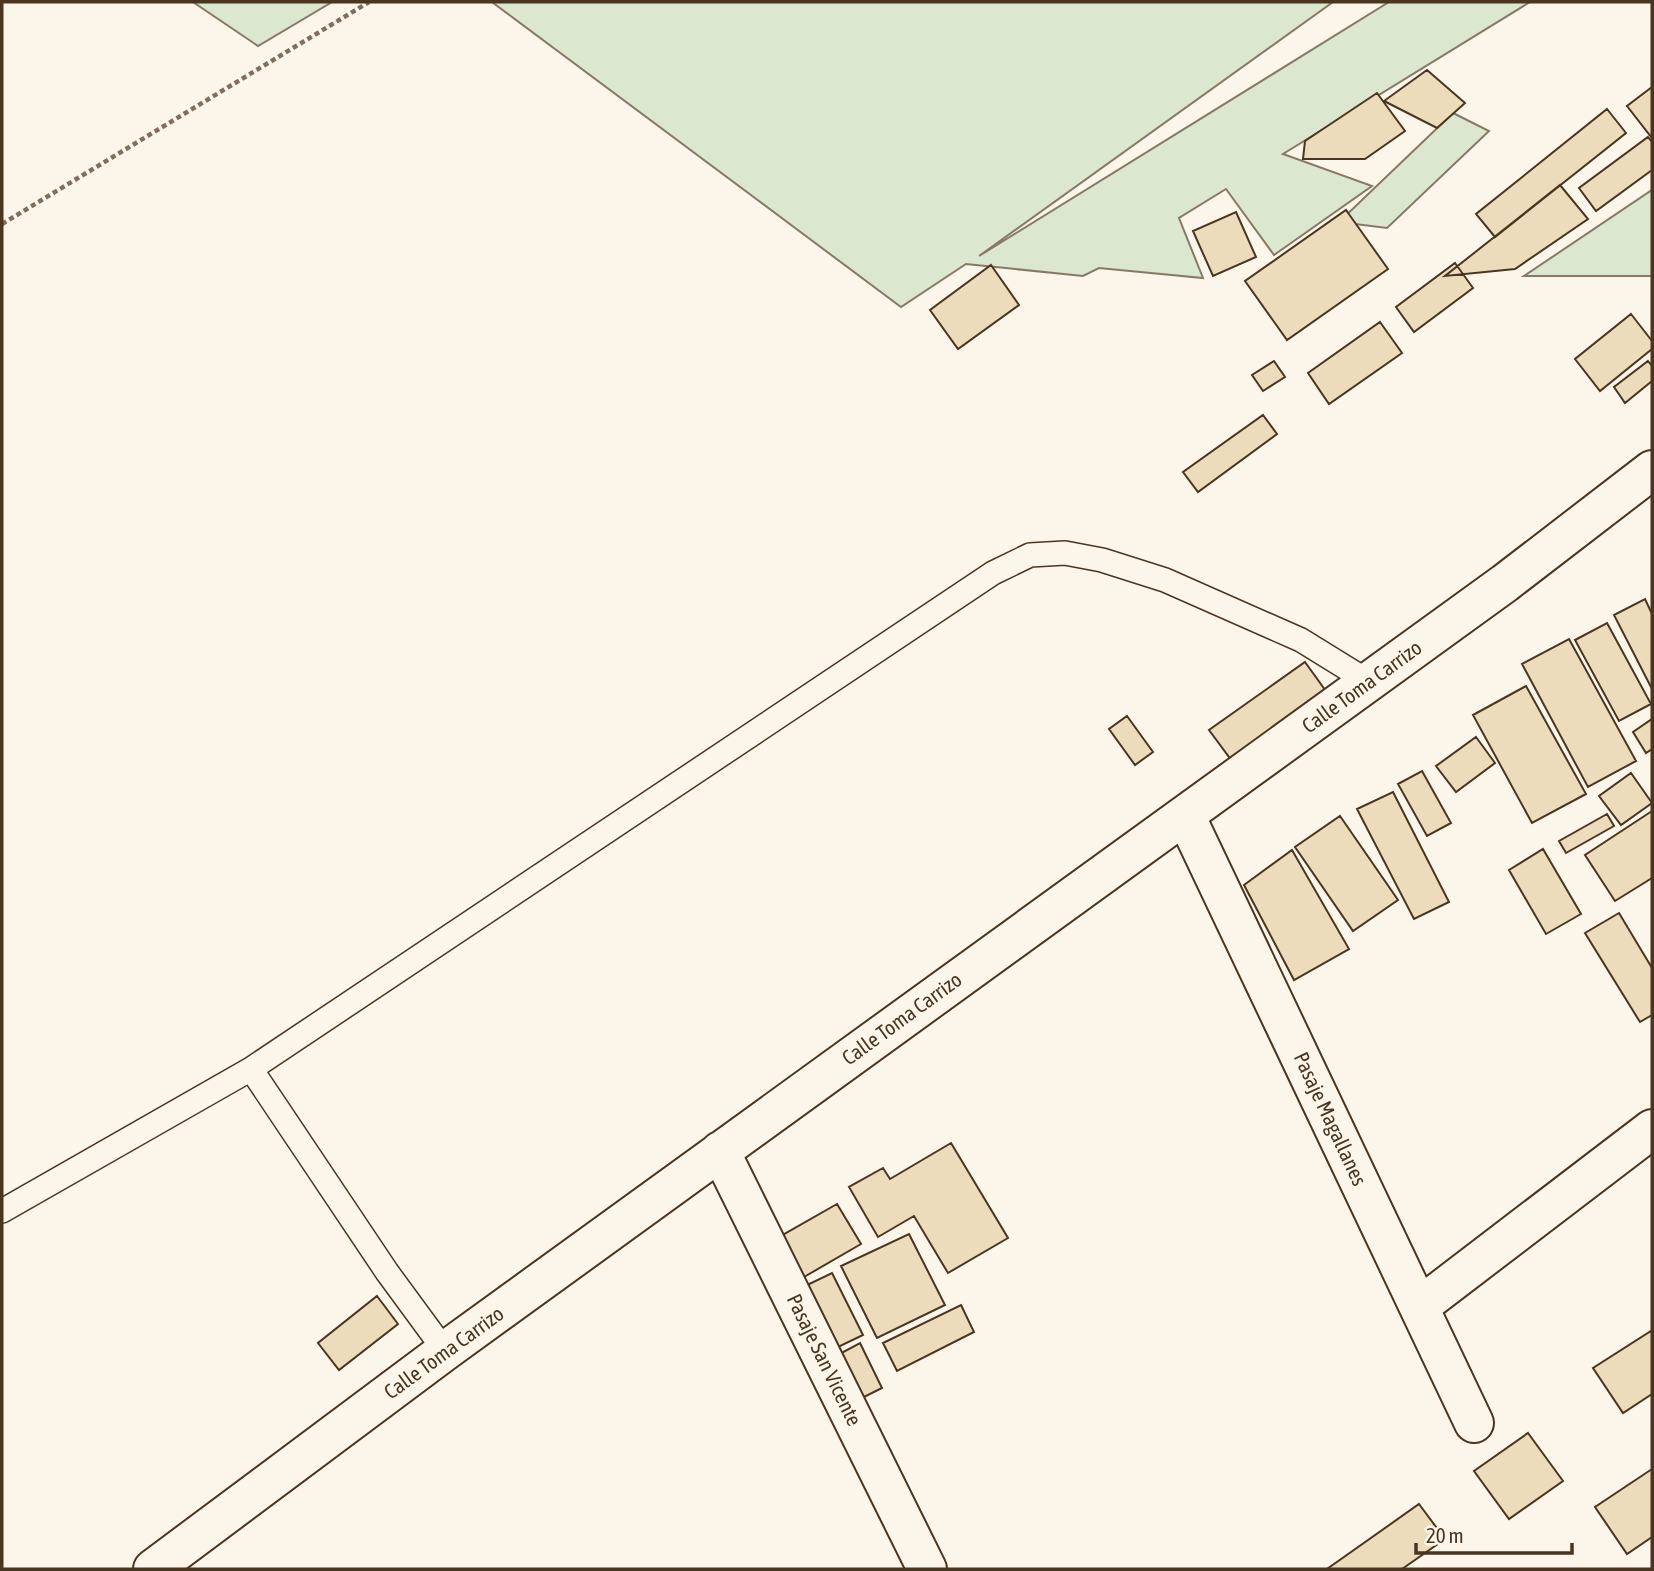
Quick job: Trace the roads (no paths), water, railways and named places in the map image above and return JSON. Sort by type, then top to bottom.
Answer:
[{"type":"street","name":"Calle Toma Carrizo","points":[[153,1569],[445,1351],[1505,583],[1652,470]]},
{"type":"street","name":"Pasaje Magallanes","points":[[1185,815],[1474,1423]]},
{"type":"street","points":[[1419,1307],[1652,1129]]},
{"type":"street","name":"Pasaje San Vicente","points":[[720,1151],[927,1569]]},
{"type":"lane","points":[[2,1211],[250,1069],[982,581],[1030,555],[1065,553],[1102,560],[1165,580],[1301,640],[1369,682]]},
{"type":"lane","points":[[250,1069],[387,1272],[445,1351]]}]
